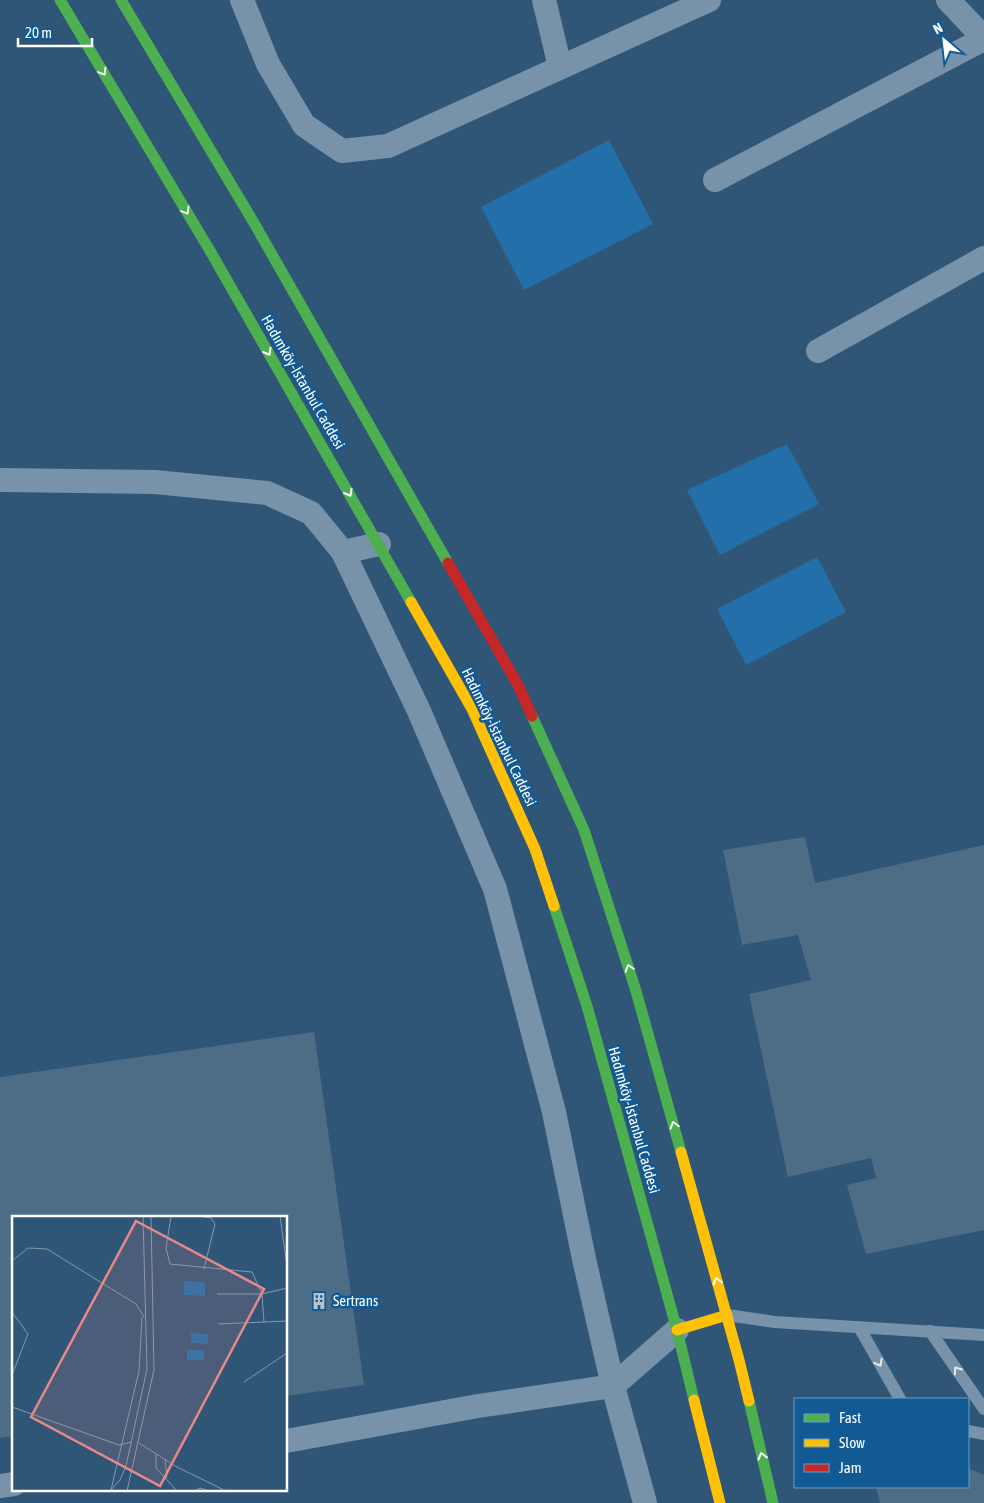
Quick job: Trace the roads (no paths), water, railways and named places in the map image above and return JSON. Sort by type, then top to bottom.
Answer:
[{"type":"main road","name":"Hadımköy-İstanbul Caddesi","points":[[60,0],[209,249],[472,708],[535,849],[587,1006],[677,1330],[720,1503]]},
{"type":"main road","points":[[121,0],[254,223],[518,685],[584,830],[636,991],[727,1315],[774,1503]]},
{"type":"main road","points":[[677,1330],[727,1315]]},
{"type":"street","points":[[242,0],[268,64],[304,125],[342,151],[388,146],[709,0]]},
{"type":"street","points":[[544,0],[560,67]]},
{"type":"street","points":[[715,180],[984,38],[948,0]]},
{"type":"street","points":[[818,351],[984,258]]},
{"type":"street","points":[[0,480],[155,482],[267,493],[311,513],[343,552],[419,712],[495,889],[554,1112],[584,1259],[613,1386],[645,1503]]},
{"type":"street","points":[[343,552],[379,544]]},
{"type":"street","points":[[288,1441],[478,1406],[613,1386],[677,1330]]},
{"type":"lane","points":[[727,1315],[775,1322],[984,1335]]},
{"type":"lane","points":[[859,1327],[899,1398]]},
{"type":"lane","points":[[930,1331],[984,1409]]},
{"type":"lane","points":[[969,1432],[984,1434]]},
{"type":"place","name":"Sertrans","points":[[319,1301]]}]
